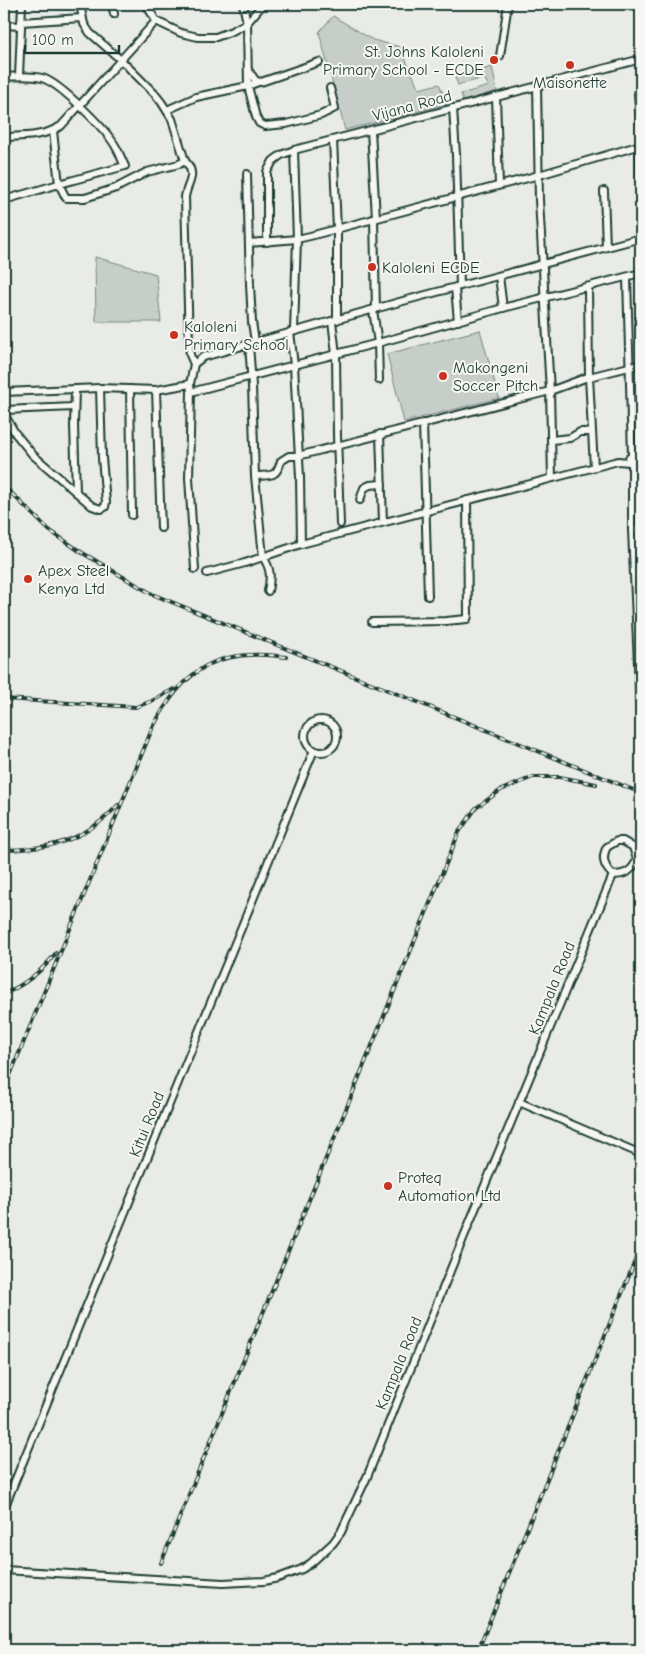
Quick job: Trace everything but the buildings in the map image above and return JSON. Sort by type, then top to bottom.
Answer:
[{"type":"street","points":[[19,76],[22,4]]},
{"type":"street","points":[[80,4],[82,18],[90,33],[121,60],[155,94],[167,110],[172,119],[185,161],[191,170],[190,183],[185,197],[189,344],[190,355],[194,364],[190,384],[189,478],[195,568]]},
{"type":"street","points":[[112,4],[114,14]]},
{"type":"street","points":[[146,4],[156,21],[181,33],[198,37],[216,37],[247,23],[263,4]]},
{"type":"street","points":[[243,4],[247,23],[248,86],[257,120],[265,126],[286,124],[321,116],[334,110],[330,88]]},
{"type":"street","points":[[500,56],[508,4]]},
{"type":"street","points":[[4,25],[82,18]]},
{"type":"street","points":[[4,137],[40,135],[61,126],[156,21]]},
{"type":"street","name":"Vijana Road","points":[[267,242],[266,172],[273,161],[281,155],[641,59]]},
{"type":"street","points":[[167,110],[196,97],[268,81],[319,62]]},
{"type":"street","points":[[248,70],[258,82]]},
{"type":"street","points":[[4,76],[44,78],[52,83],[79,105],[111,140],[125,166],[4,200]]},
{"type":"street","points":[[641,78],[641,87],[638,94],[641,127]]},
{"type":"street","points":[[537,86],[538,175],[550,390],[552,478]]},
{"type":"street","points":[[496,97],[499,185]]},
{"type":"street","points":[[453,108],[457,197],[458,321]]},
{"type":"street","points":[[371,130],[375,218],[375,309],[379,380]]},
{"type":"street","points":[[53,131],[59,184],[66,198],[85,198],[116,188],[146,172],[185,161]]},
{"type":"street","points":[[641,133],[641,194]]},
{"type":"street","points":[[334,140],[338,229],[334,320],[340,524]]},
{"type":"street","points":[[249,243],[297,239],[338,229],[538,175],[640,145]]},
{"type":"street","points":[[294,150],[297,239],[292,332],[300,477],[301,544]]},
{"type":"street","points":[[247,174],[255,476],[263,557],[268,564],[271,578],[268,591]]},
{"type":"street","points":[[604,191],[606,248]]},
{"type":"street","points":[[194,364],[203,357],[252,343],[641,238]]},
{"type":"street","points":[[191,392],[503,308],[641,274]]},
{"type":"street","points":[[499,276],[503,308]]},
{"type":"street","points":[[627,278],[632,530],[639,599],[641,732]]},
{"type":"street","points":[[588,287],[594,468]]},
{"type":"street","points":[[255,476],[274,475],[278,472],[283,459],[550,390],[590,377],[641,364]]},
{"type":"street","points":[[4,392],[100,388],[156,390],[190,384]]},
{"type":"street","points":[[74,407],[4,412],[15,433],[32,455],[95,508],[101,510],[105,507],[106,502],[102,458],[100,388]]},
{"type":"street","points":[[130,389],[132,515]]},
{"type":"street","points":[[75,390],[76,492]]},
{"type":"street","points":[[156,390],[161,528]]},
{"type":"street","points":[[423,423],[428,596]]},
{"type":"street","points":[[551,440],[570,438],[580,432],[592,432]]},
{"type":"street","points":[[380,434],[383,522]]},
{"type":"street","points":[[632,460],[641,454]]},
{"type":"street","points":[[206,573],[301,544],[618,461],[632,460],[641,463]]},
{"type":"street","points":[[360,500],[366,486],[382,484]]},
{"type":"street","points":[[372,622],[446,621],[466,620],[468,618],[466,500]]},
{"type":"street","points":[[632,530],[641,530]]},
{"type":"street","points":[[326,721],[334,728],[336,740],[328,750],[314,750],[307,743],[306,730],[313,722],[326,721]]},
{"type":"street","name":"Kitui Road","points":[[4,1508],[314,750]]},
{"type":"street","points":[[623,841],[634,847],[637,859],[632,870],[620,875],[613,875],[605,865],[604,853],[611,843],[623,841]]},
{"type":"street","name":"Kampala Road","points":[[4,1570],[223,1583],[264,1581],[291,1574],[311,1564],[321,1555],[341,1532],[367,1477],[613,875]]},
{"type":"street","points":[[519,1102],[641,1154]]},
{"type":"shaded area","points":[[333,16],[373,40],[400,47],[419,89],[439,84],[447,104],[345,130],[319,32]]},
{"type":"shaded area","points":[[492,67],[497,91],[463,101],[461,94],[489,86],[484,78],[458,85],[455,77]]},
{"type":"shaded area","points":[[95,257],[156,274],[161,322],[96,322]]},
{"type":"shaded area","name":"Makongeni Soccer Pitch","points":[[480,330],[499,398],[404,422],[387,354]]},
{"type":"railway","points":[[4,486],[49,530],[81,552],[152,594],[641,793]]},
{"type":"railway","points":[[4,1090],[152,729],[164,708],[176,691],[190,677],[205,667],[221,660],[240,656],[286,657]]},
{"type":"railway","points":[[4,699],[136,707],[174,689]]},
{"type":"railway","points":[[161,1563],[459,832],[476,808],[501,790],[533,777],[560,777],[596,784]]},
{"type":"railway","points":[[4,850],[37,848],[66,841],[93,827],[118,805]]},
{"type":"railway","points":[[4,994],[33,976],[56,953]]},
{"type":"railway","points":[[478,1650],[641,1246]]},
{"type":"place","name":"St. Johns Kaloleni Primary School - ECDE","points":[[494,60]]},
{"type":"place","name":"Maisonette","points":[[570,65]]},
{"type":"place","name":"Kaloleni ECDE","points":[[372,267]]},
{"type":"place","name":"Kaloleni Primary School","points":[[174,335]]},
{"type":"place","name":"Makongeni Soccer Pitch","points":[[443,376]]},
{"type":"place","name":"Apex Steel Kenya Ltd","points":[[28,579]]},
{"type":"place","name":"Proteq Automation Ltd","points":[[388,1186]]}]
